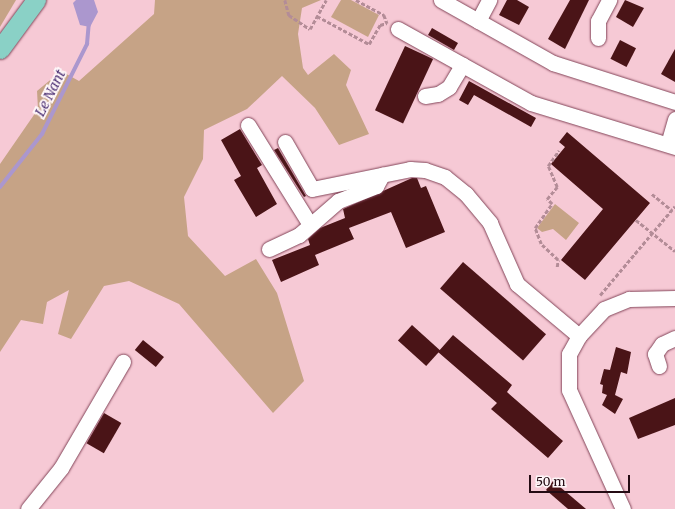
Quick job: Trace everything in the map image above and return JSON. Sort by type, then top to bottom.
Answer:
[{"type":"main road","points":[[0,48],[36,0]]},
{"type":"street","points":[[441,0],[553,63],[675,102]]},
{"type":"street","points":[[478,21],[489,0]]},
{"type":"street","points":[[598,38],[598,21],[609,0]]},
{"type":"street","points":[[392,26],[531,103],[671,146],[675,119]]},
{"type":"street","points":[[424,96],[438,94],[449,87],[462,64]]},
{"type":"street","points":[[248,125],[309,223]]},
{"type":"street","points":[[285,142],[312,188],[382,175],[425,170],[445,177],[466,194],[490,223],[517,284],[579,336]]},
{"type":"street","points":[[269,249],[299,235],[309,223],[338,202],[376,186],[382,175]]},
{"type":"street","points":[[623,509],[569,390],[569,354],[579,336],[604,309],[629,299],[675,298]]},
{"type":"street","points":[[659,366],[655,354],[662,344],[675,338]]},
{"type":"street","points":[[28,509],[61,468],[122,362]]},
{"type":"path","points":[[285,0],[289,15],[310,29],[326,0]]},
{"type":"path","points":[[356,0],[384,15],[392,26]]},
{"type":"path","points":[[317,16],[369,44],[380,25],[392,26]]},
{"type":"path","points":[[557,267],[558,260],[542,244],[535,228],[552,204],[547,199],[557,187],[548,166],[559,150]]},
{"type":"path","points":[[652,194],[672,210]]},
{"type":"path","points":[[606,288],[675,206]]},
{"type":"path","points":[[636,220],[675,251]]},
{"type":"shaded area","points":[[0,0],[16,0],[0,27]]},
{"type":"shaded area","points":[[76,0],[94,0],[98,12],[90,27],[80,25],[73,3]]},
{"type":"shaded area","points":[[155,0],[321,0],[302,8],[298,34],[303,68],[308,75],[334,54],[351,70],[346,85],[369,134],[339,145],[315,108],[282,76],[247,109],[204,130],[203,159],[184,197],[188,236],[225,276],[256,259],[277,293],[304,381],[273,413],[179,304],[129,281],[104,286],[71,339],[58,334],[69,290],[47,302],[43,324],[21,320],[0,352],[0,164],[38,109],[37,91],[61,71],[79,81],[154,14]]},
{"type":"shaded area","points":[[341,0],[351,0],[379,15],[368,37],[331,17]]},
{"type":"shaded area","points":[[555,204],[579,223],[566,240],[553,229],[542,232],[537,228]]},
{"type":"building","points":[[507,0],[517,0],[529,7],[519,25],[499,15]]},
{"type":"building","points":[[570,0],[589,0],[565,49],[548,39]]},
{"type":"building","points":[[625,0],[644,8],[633,27],[616,17]]},
{"type":"building","points":[[432,28],[458,43],[454,50],[428,35]]},
{"type":"building","points":[[620,40],[636,48],[627,67],[610,59]]},
{"type":"building","points":[[405,46],[433,59],[403,123],[375,110]]},
{"type":"building","points":[[675,49],[675,82],[661,74]]},
{"type":"building","points":[[469,81],[536,118],[531,127],[474,95],[468,105],[459,100]]},
{"type":"building","points":[[240,129],[262,165],[257,168],[277,204],[256,217],[234,180],[241,176],[221,140]]},
{"type":"building","points":[[567,132],[650,203],[585,280],[561,260],[603,209],[551,164],[565,147],[559,142]]},
{"type":"building","points":[[278,148],[306,196],[304,197],[274,150]]},
{"type":"building","points":[[412,178],[417,178],[421,188],[426,186],[445,232],[406,248],[391,212],[349,228],[354,239],[315,255],[319,265],[281,282],[272,260],[310,245],[308,239],[320,228],[345,218],[343,209]]},
{"type":"building","points":[[463,262],[546,334],[523,361],[440,288]]},
{"type":"building","points":[[412,325],[440,350],[426,366],[398,341]]},
{"type":"building","points":[[453,335],[512,385],[507,392],[563,441],[548,458],[491,409],[497,403],[438,352]]},
{"type":"building","points":[[143,340],[164,357],[156,367],[135,350]]},
{"type":"building","points":[[616,347],[631,352],[627,374],[621,372],[615,395],[623,399],[615,414],[602,405],[607,395],[602,393],[603,385],[600,384],[604,369],[610,370]]},
{"type":"building","points":[[675,398],[675,425],[638,439],[629,418]]},
{"type":"building","points":[[104,413],[121,423],[104,453],[86,443]]},
{"type":"building","points":[[553,481],[586,509],[568,509],[546,490]]},
{"type":"waterway","name":"Le Nant","points":[[0,187],[42,134],[87,44],[89,23]]}]
